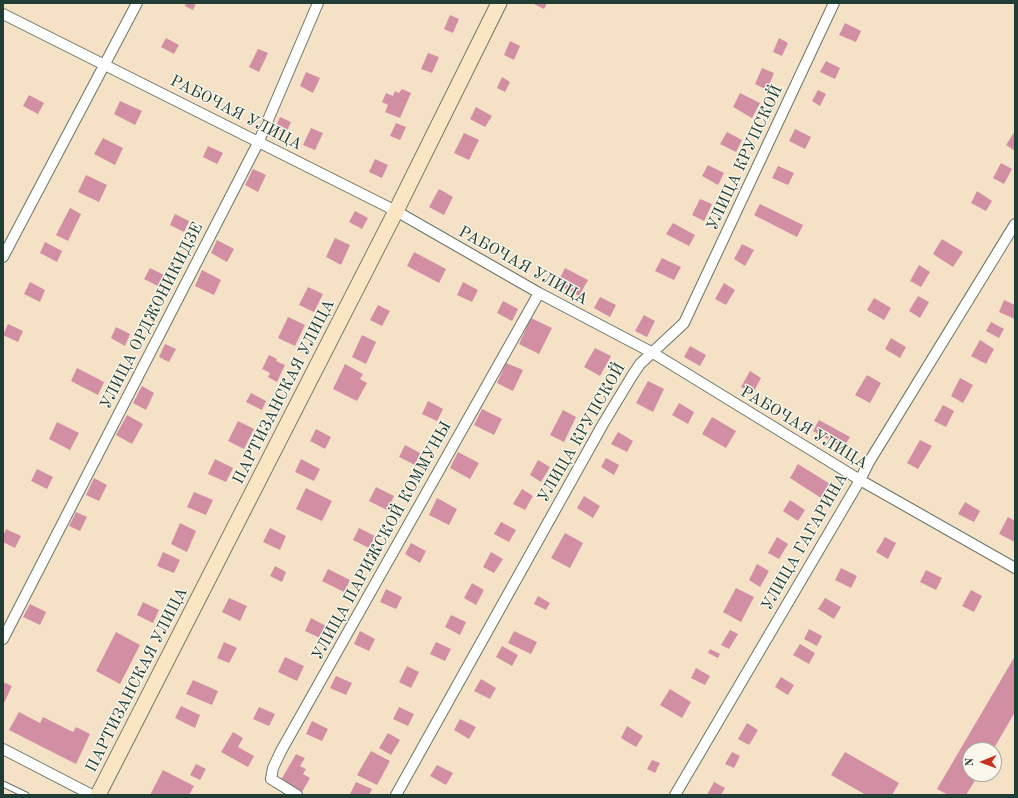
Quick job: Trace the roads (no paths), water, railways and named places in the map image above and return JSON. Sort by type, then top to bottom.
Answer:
[{"type":"main road","name":"ПАРТИЗАНСКАЯ УЛИЦА","points":[[98,795],[396,211],[499,3]]},
{"type":"street","points":[[3,257],[136,3]]},
{"type":"street","name":"УЛИЦА ОРДЖОНИКИДЗЕ","points":[[3,639],[259,141],[318,3]]},
{"type":"street","name":"УЛИЦА КРУПСКОЙ","points":[[396,795],[603,424],[632,376],[640,364],[684,324],[834,3]]},
{"type":"street","name":"РАБОЧАЯ УЛИЦА","points":[[3,14],[396,211],[539,293],[653,353],[860,480],[1015,568]]},
{"type":"street","name":"УЛИЦА ГАГАРИНА","points":[[675,795],[860,480],[869,462],[1015,224]]},
{"type":"street","name":"УЛИЦА ПАРИЖСКОЙ КОММУНЫ","points":[[297,795],[271,779],[273,768],[539,293]]},
{"type":"street","points":[[3,748],[92,795]]},
{"type":"lane","points":[[3,784],[16,793],[26,795]]}]
